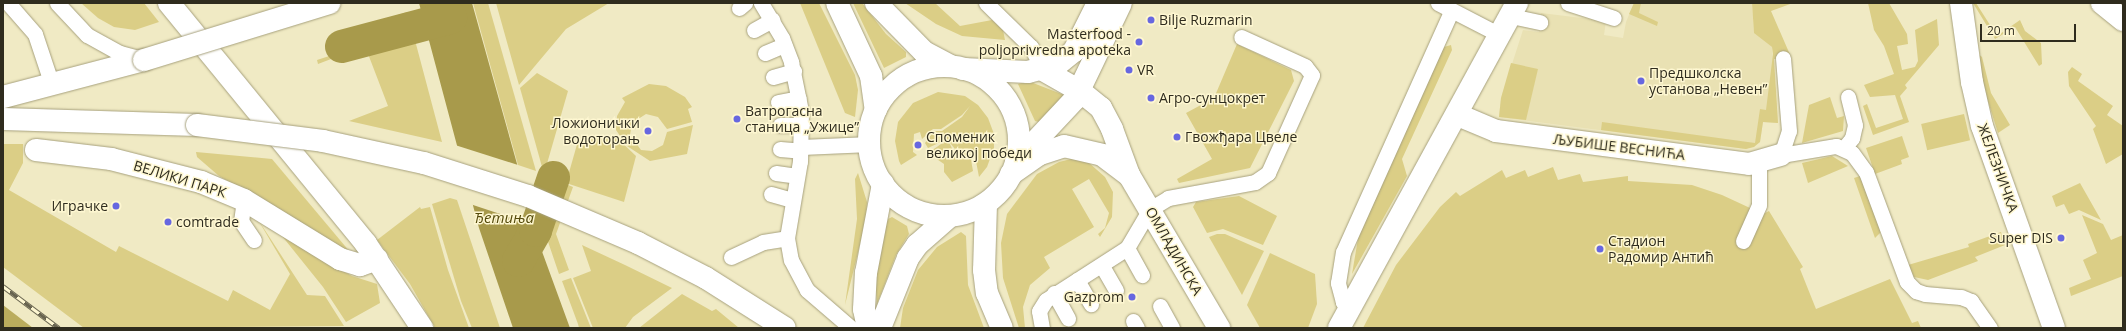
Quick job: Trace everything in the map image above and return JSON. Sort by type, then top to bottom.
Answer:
[{"type":"main road","points":[[169,3],[377,259],[422,328]]},
{"type":"main road","points":[[3,97],[144,60],[329,3]]},
{"type":"main road","points":[[837,3],[871,76],[876,110],[870,144],[872,160],[883,184],[912,209],[950,216]]},
{"type":"main road","points":[[876,3],[924,52],[957,68],[977,74],[996,87],[1010,105],[1018,126],[1014,168]]},
{"type":"main road","points":[[876,110],[891,88],[912,73],[957,68],[1008,72],[1043,70],[1058,64],[1074,51],[1098,3]]},
{"type":"main road","points":[[880,328],[908,258],[917,246],[950,216],[986,204],[1014,168],[1070,106],[1080,91],[1121,3]]},
{"type":"main road","name":"ЖЕЛЕЗНИЧКА","points":[[1961,3],[1972,82],[1982,126],[2054,328]]},
{"type":"main road","points":[[2102,3],[2123,20]]},
{"type":"main road","points":[[1344,319],[1458,115],[1514,10]]},
{"type":"main road","name":"ОМЛАДИНСКА","points":[[1043,70],[1080,91],[1104,114],[1129,175],[1219,328]]},
{"type":"main road","name":"ЉУБИШЕ ВЕСНИЋА","points":[[1458,115],[1496,131],[1759,163],[1781,155]]},
{"type":"main road","points":[[3,119],[198,125],[323,141],[424,163],[528,196],[638,243],[706,278],[785,328]]},
{"type":"main road","name":"ОМЛАДИНСКА","points":[[1014,168],[1040,154],[1064,146],[1102,155],[1129,175]]},
{"type":"main road","name":"ВЕЛИКИ ПАРК","points":[[36,150],[151,168],[201,182],[244,200],[340,259],[360,265],[377,259]]},
{"type":"main road","points":[[868,328],[864,309],[866,272],[883,184]]},
{"type":"main road","points":[[986,204],[984,270],[987,293],[1002,328]]},
{"type":"lane","points":[[8,3],[34,34],[52,84]]},
{"type":"lane","points":[[57,3],[87,35],[120,53],[144,60]]},
{"type":"lane","points":[[761,3],[772,20],[784,45],[794,71],[799,98],[802,125],[801,149],[787,238],[791,260],[799,280],[820,304],[851,328]]},
{"type":"lane","points":[[986,3],[1031,47],[1043,70]]},
{"type":"lane","points":[[1438,3],[1500,35]]},
{"type":"lane","points":[[1568,3],[1614,18]]},
{"type":"lane","points":[[1344,319],[1343,302],[1338,283],[1343,252],[1452,10]]},
{"type":"lane","points":[[1514,10],[1540,22]]},
{"type":"lane","points":[[754,30],[772,20]]},
{"type":"lane","points":[[208,51],[224,42],[291,21]]},
{"type":"lane","points":[[1042,328],[1041,305],[1054,293],[1102,266],[1127,248],[1150,209],[1176,196],[1255,182],[1268,173],[1312,75],[1305,66],[1241,37]]},
{"type":"lane","points":[[765,53],[784,45]]},
{"type":"lane","points":[[1783,58],[1789,131],[1781,155],[1836,146],[1844,148],[1864,167],[1906,282],[1916,291],[1925,294],[1962,297],[1972,301],[1990,328]]},
{"type":"lane","points":[[773,77],[794,71]]},
{"type":"lane","points":[[1844,148],[1852,138],[1855,125],[1848,97]]},
{"type":"lane","points":[[778,102],[799,98]]},
{"type":"lane","points":[[780,125],[802,125]]},
{"type":"lane","points":[[780,149],[870,144]]},
{"type":"lane","points":[[1743,241],[1761,196],[1759,163]]},
{"type":"lane","points":[[776,173],[797,176]]},
{"type":"lane","points":[[771,194],[792,200]]},
{"type":"lane","points":[[244,200],[241,221],[254,240]]},
{"type":"lane","points":[[731,257],[763,242],[787,238]]},
{"type":"lane","points":[[1127,248],[1142,275]]},
{"type":"lane","points":[[1102,266],[1116,290]]},
{"type":"lane","points":[[1077,280],[1091,304]]},
{"type":"lane","points":[[1054,293],[1068,318]]},
{"type":"lane","points":[[1160,306],[1172,328]]},
{"type":"shaded area","points":[[81,3],[144,3],[159,22],[135,30],[114,27],[98,18]]},
{"type":"shaded area","points":[[473,3],[488,3],[536,171],[518,165]]},
{"type":"shaded area","points":[[496,3],[609,3],[566,29],[519,85]]},
{"type":"shaded area","points":[[800,3],[819,3],[855,75],[858,90],[855,117],[845,113]]},
{"type":"shaded area","points":[[853,3],[862,3],[886,34],[906,52],[906,57],[884,68]]},
{"type":"shaded area","points":[[905,3],[935,3],[960,26],[992,20],[1003,30],[1005,40],[962,36],[936,24]]},
{"type":"shaded area","name":"Предшколска установа „Невен”","points":[[1634,3],[1752,3],[1754,32],[1772,47],[1778,123],[1763,122],[1760,142],[1746,149],[1499,117],[1501,98],[1523,30],[1539,32],[1541,13],[1606,21],[1604,35],[1623,38],[1626,22]]},
{"type":"shaded area","points":[[1634,3],[1641,3],[1639,13],[1658,22],[1657,26],[1629,14]]},
{"type":"shaded area","points":[[1752,3],[1793,3],[1771,11],[1791,57],[1774,59],[1778,123],[1763,122],[1760,142],[1754,147],[1746,149],[1601,130],[1602,122],[1755,143],[1760,109],[1766,110],[1773,54],[1772,47],[1754,33]]},
{"type":"shaded area","points":[[1868,3],[1889,3],[1907,34],[1908,44],[1897,46],[1902,70],[1915,67],[1918,61],[1915,30],[1937,19],[1939,45],[1905,85],[1907,88],[1900,96],[1909,122],[1873,135],[1863,106],[1867,104],[1876,128],[1903,119],[1895,95],[1870,97],[1864,85],[1894,74],[1884,46],[1874,30]]},
{"type":"shaded area","points":[[1973,3],[1976,3],[1997,36],[2020,20],[2025,31],[2041,43],[2042,64],[2039,66],[2015,27],[1995,39]]},
{"type":"shaded area","points":[[407,12],[410,21],[360,37],[358,28]]},
{"type":"shaded area","points":[[412,29],[442,142],[349,121],[388,106],[365,46],[318,64],[317,60]]},
{"type":"shaded area","points":[[1237,44],[1291,70],[1294,81],[1250,168],[1179,183],[1177,179],[1212,159],[1186,113],[1214,98]]},
{"type":"shaded area","points":[[1451,45],[1452,50],[1402,159],[1407,176],[1352,274],[1359,233],[1444,47]]},
{"type":"shaded area","points":[[1977,53],[1982,57],[1991,93],[2010,125],[1998,133],[1981,79]]},
{"type":"shaded area","points":[[1511,63],[1538,69],[1526,120],[1499,117],[1501,98]]},
{"type":"shaded area","points":[[2072,67],[2082,74],[2078,81],[2113,106],[2107,115],[2123,126],[2123,154],[2106,164],[2093,129],[2096,126],[2069,86],[2068,72]]},
{"type":"shaded area","points":[[537,73],[568,91],[544,174],[520,88]]},
{"type":"shaded area","points":[[1028,81],[1064,95],[1039,122],[1035,121],[1018,84]]},
{"type":"shaded area","points":[[649,84],[666,86],[685,97],[692,107],[688,109],[692,122],[667,129],[658,117],[646,114],[632,123],[630,135],[641,150],[652,151],[663,145],[667,132],[693,125],[687,154],[650,161],[627,146],[616,130],[617,116],[625,102],[622,98]]},
{"type":"shaded area","points":[[938,92],[965,96],[978,105],[988,118],[994,134],[994,148],[987,167],[979,177],[975,156],[968,149],[955,149],[947,139],[928,148],[925,143],[934,131],[942,131],[962,117],[970,106],[962,115],[941,129],[933,129],[922,139],[920,132],[914,134],[913,152],[917,155],[901,165],[899,161],[895,141],[898,122],[913,103]]},
{"type":"shaded area","points":[[1830,97],[1837,118],[1844,116],[1843,131],[1802,143],[1809,105]]},
{"type":"shaded area","points":[[1964,114],[1970,140],[1927,150],[1921,124]]},
{"type":"shaded area","points":[[615,136],[636,156],[624,202],[566,183],[578,141]]},
{"type":"shaded area","points":[[1902,136],[1909,157],[1901,160],[1902,164],[1875,174],[1866,148]]},
{"type":"shaded area","points":[[944,142],[950,144],[953,151],[970,154],[973,171],[952,182],[944,172],[944,164],[928,153]]},
{"type":"shaded area","points":[[3,144],[23,144],[23,163],[9,190],[116,252],[119,246],[228,301],[233,290],[270,310],[290,274],[257,218],[307,295],[325,296],[344,326],[84,328],[3,267]]},
{"type":"shaded area","points":[[196,152],[272,159],[350,252],[219,176],[197,157]]},
{"type":"shaded area","points":[[1832,156],[1848,166],[1808,183],[1802,163]]},
{"type":"shaded area","points":[[1075,158],[1088,162],[1105,177],[1113,192],[1112,217],[1100,237],[1098,234],[1105,228],[1109,213],[1089,179],[1072,189],[1094,227],[1044,257],[1050,268],[1030,285],[1023,307],[1025,328],[1019,328],[1003,278],[1001,243],[1007,214],[1037,174],[1059,162]]},
{"type":"shaded area","name":"Стадион Радомир Антић","points":[[1553,167],[1558,180],[1580,174],[1583,182],[1628,176],[1628,181],[1692,185],[1722,195],[1763,214],[1769,211],[1803,267],[1800,269],[1816,309],[1890,279],[1912,323],[1918,321],[1921,328],[1363,328],[1396,265],[1440,207],[1456,192],[1460,196],[1502,170],[1506,178],[1525,170],[1528,177]]},
{"type":"shaded area","points":[[858,173],[867,202],[866,220],[845,305],[857,219],[855,179]]},
{"type":"shaded area","points":[[1860,176],[1881,232],[1875,238],[1854,178]]},
{"type":"shaded area","points":[[561,182],[573,187],[556,234],[569,270],[559,274],[544,230]]},
{"type":"shaded area","points":[[2080,183],[2101,220],[2079,210],[2069,214],[2064,204],[2056,207],[2052,196]]},
{"type":"shaded area","points":[[1239,196],[1277,216],[1263,245],[1223,229],[1207,233],[1193,207],[1196,202]]},
{"type":"shaded area","points":[[450,198],[457,200],[500,328],[472,328],[461,301],[432,204]]},
{"type":"shaded area","points":[[420,207],[421,209],[430,207],[448,270],[469,328],[435,328],[410,284],[377,240]]},
{"type":"shaded area","points":[[2082,215],[2103,224],[2111,240],[2123,235],[2123,276],[2071,296],[2069,288],[2091,279],[2083,260],[2097,253]]},
{"type":"shaded area","points":[[892,217],[907,226],[909,234],[896,255],[877,304],[875,277],[884,233],[888,219]]},
{"type":"shaded area","points":[[961,232],[966,236],[968,285],[984,328],[900,328],[903,308],[918,270],[937,247]]},
{"type":"shaded area","points":[[2001,232],[2005,245],[1975,257],[1978,261],[1928,280],[1914,277],[1908,265],[1969,247],[1968,244]]},
{"type":"shaded area","points":[[1217,234],[1225,234],[1264,251],[1242,295],[1209,237]]},
{"type":"shaded area","points":[[282,236],[352,276],[377,284],[380,303],[346,322],[323,287]]},
{"type":"shaded area","points":[[582,245],[672,288],[633,317],[625,328],[593,328],[573,278],[591,271]]},
{"type":"shaded area","points":[[1270,253],[1315,274],[1317,304],[1308,328],[1260,328],[1247,305]]},
{"type":"shaded area","points":[[571,278],[591,328],[579,328],[562,281]]},
{"type":"shaded area","points":[[682,294],[712,311],[716,309],[739,328],[639,328]]},
{"type":"shaded area","points":[[3,305],[33,328],[3,328]]},
{"type":"water","name":"Ђетиња","points":[[419,3],[472,3],[540,246],[570,328],[513,328],[479,228]]},
{"type":"pier","points":[[455,145],[518,165],[536,226],[470,204]]},
{"type":"waterway","points":[[341,46],[450,17]]},
{"type":"waterway","points":[[518,260],[535,230],[553,177]]},
{"type":"railway","points":[[3,286],[59,328]]},
{"type":"place","name":"Bilje Ruzmarin","points":[[1151,20]]},
{"type":"place","name":"Masterfood - poljoprivredna apoteka","points":[[1139,42]]},
{"type":"place","name":"VR","points":[[1129,70]]},
{"type":"place","name":"Предшколска установа „Невен”","points":[[1641,81]]},
{"type":"place","name":"Агро-сунцокрет","points":[[1151,98]]},
{"type":"place","name":"Ватрогасна станица „Ужице”","points":[[737,119]]},
{"type":"place","name":"Ложионички водоторањ","points":[[648,131]]},
{"type":"place","name":"Гвожђара Цвеле","points":[[1177,137]]},
{"type":"place","name":"Споменик великој победи","points":[[918,145]]},
{"type":"place","name":"Играчке","points":[[116,206]]},
{"type":"place","name":"comtrade","points":[[168,222]]},
{"type":"place","name":"Super DIS","points":[[2061,238]]},
{"type":"place","name":"Стадион Радомир Антић","points":[[1600,249]]},
{"type":"place","name":"Gazprom","points":[[1132,297]]}]
